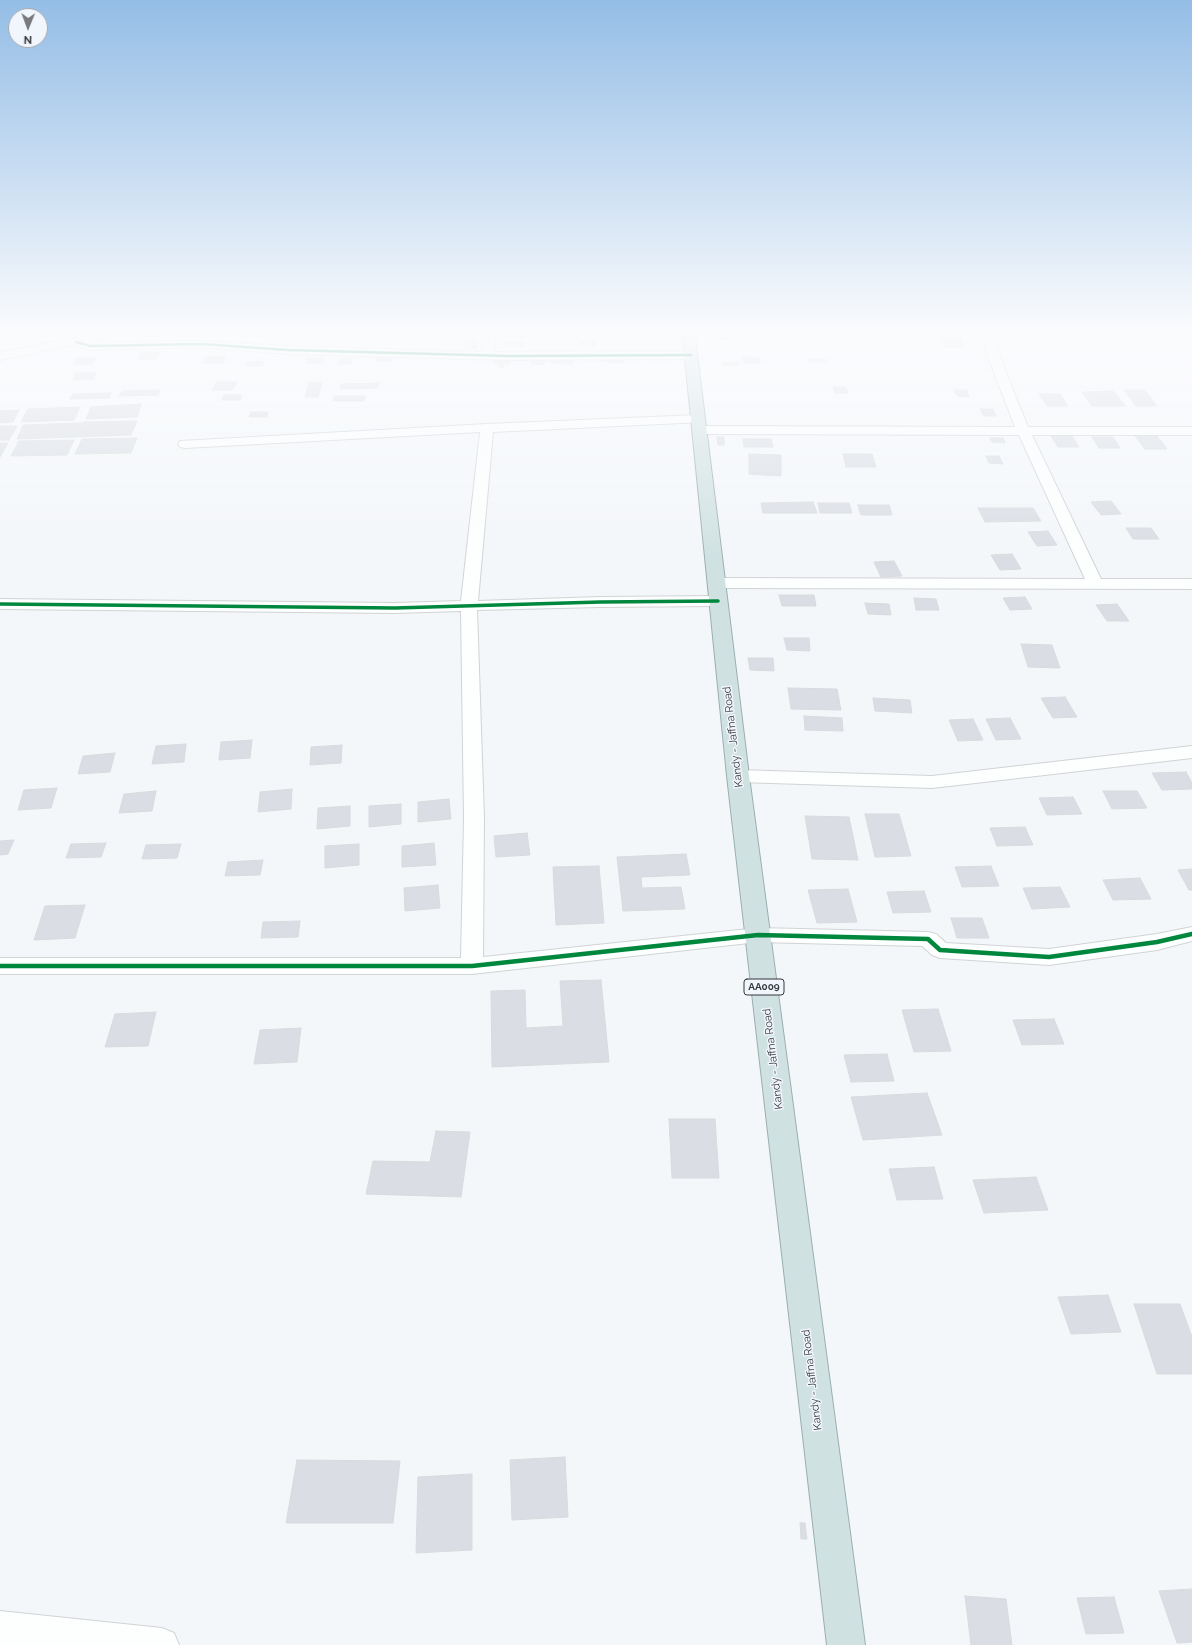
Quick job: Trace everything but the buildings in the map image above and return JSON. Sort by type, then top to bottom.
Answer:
[{"type":"highway","name":"Kandy - Jaffna Road","points":[[696,406],[738,776],[846,1645]]},
{"type":"street","points":[[1013,406],[1023,430],[1095,584]]},
{"type":"street","points":[[185,444],[487,428],[698,425],[1192,431]]},
{"type":"street","points":[[472,966],[474,818],[469,606],[487,428]]},
{"type":"street","points":[[0,604],[395,608],[600,602],[717,592],[1095,584],[1192,584]]},
{"type":"street","points":[[738,776],[932,782],[1192,752]]},
{"type":"street","points":[[0,966],[472,966],[758,935],[928,939],[940,950],[1049,957],[1157,942],[1192,934]]},
{"type":"street","points":[[0,1628],[162,1645]]},
{"type":"cycle path","points":[[0,604],[395,608],[600,602],[718,601]]},
{"type":"cycle path","points":[[0,966],[472,966],[758,935],[928,939],[940,950],[1049,957],[1157,942],[1192,934]]}]
